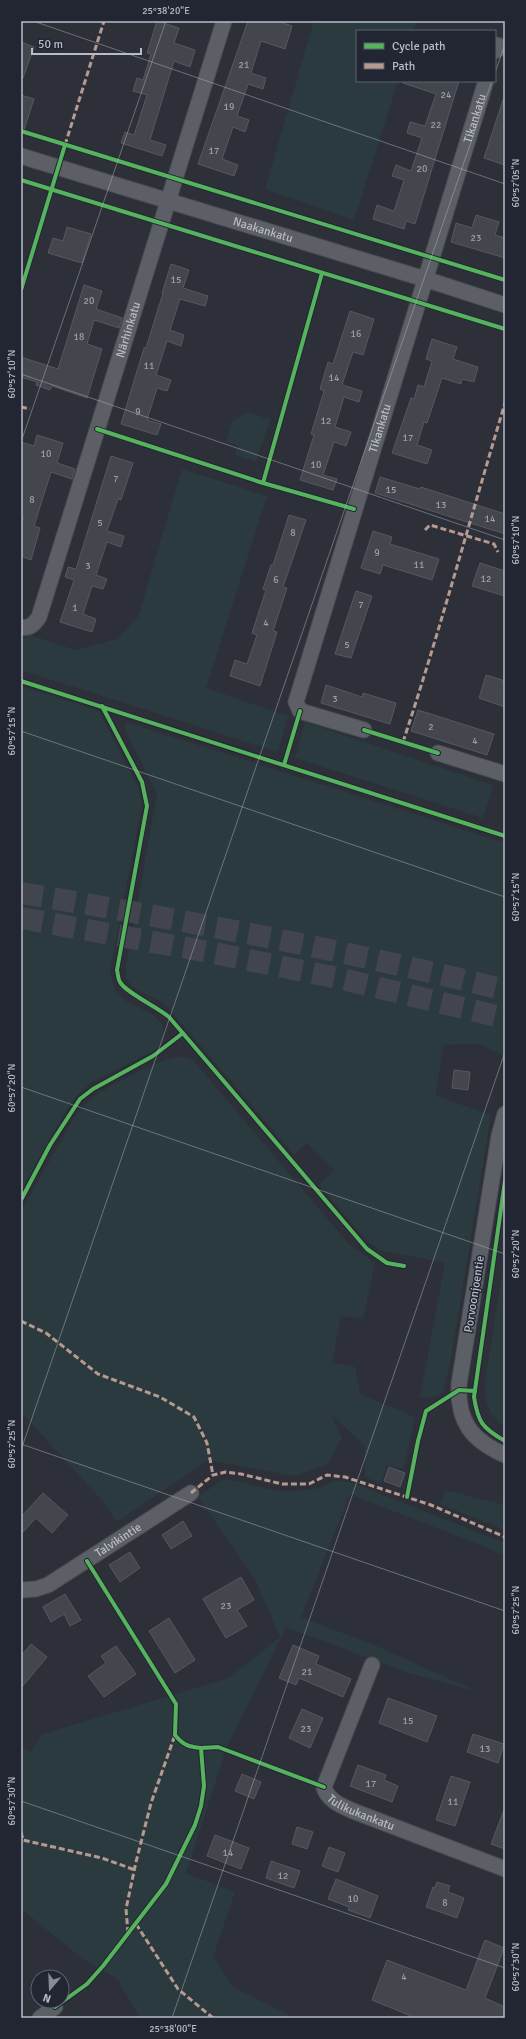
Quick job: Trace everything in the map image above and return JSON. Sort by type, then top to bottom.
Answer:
[{"type":"street","name":"Närhinkatu","points":[[21,627],[25,628],[33,625],[39,617],[166,201],[224,21]]},
{"type":"street","points":[[496,48],[497,45],[505,48]]},
{"type":"street","name":"Tikankatu","points":[[364,730],[300,711],[296,702],[486,82]]},
{"type":"street","name":"Naakankatu","points":[[21,156],[425,279],[505,305]]},
{"type":"street","points":[[438,753],[505,774]]},
{"type":"street","name":"Porvoonjoentie","points":[[505,1114],[499,1136],[459,1384],[459,1397],[462,1416],[473,1434],[484,1444],[505,1455]]},
{"type":"street","name":"Talvikintie","points":[[21,1590],[36,1589],[48,1584],[191,1493]]},
{"type":"street","name":"Tulikukankatu","points":[[372,1665],[324,1787],[325,1793],[339,1805],[353,1812],[505,1870]]},
{"type":"street","points":[[40,2018],[52,2009]]},
{"type":"shaded area","points":[[314,21],[417,21],[413,30],[356,30],[356,82],[398,82],[354,220],[265,189]]},
{"type":"shaded area","points":[[249,412],[270,420],[256,462],[235,455],[238,446],[226,442],[232,421]]},
{"type":"shaded area","points":[[182,469],[267,496],[206,688],[288,716],[278,752],[21,670],[21,632],[75,650],[117,639],[138,617]]},
{"type":"shaded area","points":[[21,686],[99,711],[138,787],[142,805],[110,971],[114,989],[125,1001],[152,1014],[162,1024],[164,1036],[157,1049],[91,1083],[77,1095],[65,1112],[21,1191]]},
{"type":"shaded area","points":[[126,722],[505,843],[505,1057],[480,1044],[443,1045],[436,1096],[491,1115],[452,1353],[443,1394],[432,1398],[420,1397],[445,1263],[380,1250],[367,1241],[319,1185],[334,1170],[307,1143],[294,1155],[165,1004],[132,987],[126,978],[126,965],[157,794],[125,730]]},
{"type":"shaded area","points":[[305,722],[493,785],[483,818],[295,758]]},
{"type":"shaded area","points":[[180,1056],[193,1060],[349,1244],[375,1263],[363,1319],[341,1316],[332,1363],[355,1367],[360,1394],[415,1417],[404,1469],[387,1465],[381,1484],[365,1477],[365,1446],[330,1413],[342,1438],[328,1464],[294,1476],[208,1460],[117,1522],[100,1498],[21,1412],[21,1211],[75,1116],[86,1103],[99,1093],[127,1077],[150,1066]]},
{"type":"shaded area","points":[[505,1254],[505,1426],[491,1413],[487,1402],[485,1383]]},
{"type":"shaded area","points":[[222,1480],[236,1481],[267,1489],[289,1491],[314,1489],[329,1484],[335,1480],[352,1483],[505,1543],[505,1555],[350,1494],[301,1617],[374,1645],[479,1692],[409,1673],[286,1627],[228,1743],[186,1873],[235,1892],[213,1957],[233,1987],[295,2018],[140,2018],[117,1979],[83,1959],[21,1909],[21,1746],[30,1752],[43,1734],[229,1678],[280,1637],[255,1579],[198,1497]]},
{"type":"shaded area","points":[[445,1490],[505,1505],[505,1530],[440,1504]]},
{"type":"building","points":[[157,21],[179,28],[174,43],[195,50],[190,67],[174,61],[150,140],[166,145],[162,156],[121,143],[125,132],[134,135],[147,95],[133,91],[137,78],[143,80],[151,54],[147,53]]},
{"type":"building","points":[[248,21],[277,21],[292,26],[285,49],[261,41],[251,73],[266,78],[263,89],[248,84],[237,116],[249,120],[245,132],[233,127],[222,159],[238,165],[234,176],[198,164]]},
{"type":"building","points":[[21,42],[34,47],[23,78],[21,78]]},
{"type":"building","points":[[459,82],[415,224],[406,221],[404,229],[373,219],[377,205],[394,211],[404,180],[392,176],[396,165],[411,171],[422,138],[407,133],[410,122],[425,126],[436,94],[403,83]]},
{"type":"building","points":[[21,95],[34,99],[23,133],[21,133]]},
{"type":"building","points":[[503,100],[505,101],[505,165],[484,158]]},
{"type":"building","points":[[476,215],[499,222],[495,235],[505,238],[505,258],[451,242],[456,223],[472,228]]},
{"type":"building","points":[[67,227],[91,234],[82,263],[48,253],[53,238],[63,241]]},
{"type":"building","points":[[171,264],[189,270],[183,288],[208,296],[205,306],[180,299],[170,330],[184,335],[181,346],[167,341],[156,375],[171,380],[167,391],[157,388],[147,420],[161,424],[157,435],[121,424]]},
{"type":"building","points":[[84,285],[102,291],[96,309],[122,318],[119,328],[94,320],[87,344],[102,349],[87,398],[52,386],[50,390],[36,385],[37,382],[21,377],[21,357],[58,369]]},
{"type":"building","points":[[350,311],[374,319],[363,355],[353,352],[342,385],[362,391],[359,402],[344,397],[335,427],[351,432],[346,446],[334,442],[323,475],[337,479],[333,490],[300,480],[314,435],[311,434],[324,391],[320,389],[328,362],[333,364]]},
{"type":"building","points":[[432,339],[457,347],[453,359],[478,367],[474,382],[462,379],[461,384],[442,378],[427,423],[424,422],[417,445],[432,450],[427,464],[392,453],[411,398],[414,399],[418,385],[424,387],[432,361],[426,359]]},
{"type":"building","points":[[37,435],[63,443],[57,463],[75,469],[72,479],[51,472],[34,526],[40,528],[31,560],[21,556],[21,527],[24,516],[21,515],[21,442],[34,446]]},
{"type":"building","points":[[111,456],[133,463],[121,500],[118,499],[107,531],[124,536],[121,547],[107,542],[96,575],[107,579],[103,589],[92,586],[83,614],[96,619],[92,632],[60,622],[74,580],[65,577],[68,567],[76,569]]},
{"type":"building","points":[[380,477],[420,489],[421,487],[505,514],[505,534],[375,493]]},
{"type":"building","points":[[289,515],[306,520],[283,587],[287,588],[273,631],[277,632],[260,686],[230,676],[235,660],[247,664],[257,635],[252,633],[266,590],[263,589],[271,565],[273,565]]},
{"type":"building","points":[[373,531],[392,537],[390,544],[439,559],[432,580],[383,565],[380,574],[361,568]]},
{"type":"building","points":[[480,563],[505,571],[505,596],[472,586]]},
{"type":"building","points":[[356,591],[372,596],[351,658],[335,654]]},
{"type":"building","points":[[486,675],[505,681],[505,707],[479,698]]},
{"type":"building","points":[[326,685],[362,697],[363,693],[396,703],[390,724],[321,703]]},
{"type":"building","points":[[418,710],[494,734],[487,755],[411,731]]},
{"type":"building","points":[[454,1070],[470,1072],[468,1090],[452,1088]]},
{"type":"building","points":[[389,1467],[405,1473],[400,1487],[384,1481]]},
{"type":"building","points":[[43,1493],[68,1515],[52,1533],[36,1518],[21,1534],[21,1517]]},
{"type":"building","points":[[183,1521],[192,1536],[171,1549],[162,1535]]},
{"type":"building","points":[[130,1552],[140,1568],[120,1582],[109,1565]]},
{"type":"building","points":[[241,1577],[254,1600],[237,1610],[247,1626],[226,1638],[203,1599]]},
{"type":"building","points":[[65,1594],[81,1620],[70,1626],[64,1614],[51,1622],[43,1607]]},
{"type":"building","points":[[169,1618],[195,1660],[175,1673],[149,1631]]},
{"type":"building","points":[[31,1644],[47,1657],[21,1688],[21,1656]]},
{"type":"building","points":[[293,1645],[319,1656],[316,1664],[351,1679],[343,1697],[299,1678],[296,1685],[279,1678]]},
{"type":"building","points":[[116,1646],[136,1674],[104,1697],[88,1676],[106,1663],[101,1656]]},
{"type":"building","points":[[388,1698],[437,1716],[427,1742],[379,1723]]},
{"type":"building","points":[[302,1709],[323,1718],[310,1748],[289,1738]]},
{"type":"building","points":[[473,1734],[504,1744],[498,1763],[467,1752]]},
{"type":"building","points":[[358,1765],[386,1775],[384,1780],[398,1786],[392,1802],[350,1786]]},
{"type":"building","points":[[242,1774],[261,1782],[254,1799],[235,1791]]},
{"type":"building","points":[[451,1776],[470,1782],[455,1826],[436,1820]]},
{"type":"building","points":[[505,1810],[505,1849],[491,1844]]},
{"type":"building","points":[[297,1827],[313,1832],[307,1849],[292,1844]]},
{"type":"building","points":[[215,1835],[249,1848],[241,1869],[207,1856]]},
{"type":"building","points":[[329,1847],[345,1853],[338,1872],[322,1866]]},
{"type":"building","points":[[271,1861],[300,1871],[294,1888],[266,1878]]},
{"type":"building","points":[[336,1879],[378,1896],[370,1918],[348,1910],[349,1907],[328,1899]]},
{"type":"building","points":[[437,1882],[450,1886],[448,1892],[464,1898],[457,1918],[426,1907],[433,1887],[435,1888]]},
{"type":"building","points":[[485,1940],[504,1948],[485,1998],[505,2007],[505,2018],[416,2018],[372,2000],[387,1960],[466,1990]]},
{"type":"tunnel","points":[[21,893],[143,914],[325,949],[445,975],[505,990]]},
{"type":"tunnel","points":[[21,918],[214,953],[338,978],[505,1018]]},
{"type":"marked path","points":[[65,145],[104,21]]},
{"type":"marked path","points":[[403,742],[443,615],[505,403]]},
{"type":"marked path","points":[[21,407],[30,409]]},
{"type":"marked path","points":[[425,530],[430,525],[494,544],[498,552]]},
{"type":"marked path","points":[[21,1321],[46,1333],[98,1374],[160,1397],[194,1417],[207,1443],[213,1475]]},
{"type":"marked path","points":[[191,1493],[213,1475],[226,1472],[282,1484],[309,1484],[327,1475],[345,1477],[431,1505],[505,1537]]},
{"type":"marked path","points":[[128,1933],[126,1909],[136,1862],[151,1803],[175,1735]]},
{"type":"marked path","points":[[21,1832],[23,1840],[102,1858],[135,1870]]},
{"type":"marked path","points":[[136,1924],[178,1989],[213,2018]]},
{"type":"cycle path","points":[[21,131],[505,280]]},
{"type":"cycle path","points":[[21,290],[65,145]]},
{"type":"cycle path","points":[[21,180],[505,329]]},
{"type":"cycle path","points":[[263,483],[322,273]]},
{"type":"cycle path","points":[[97,429],[263,483],[354,509]]},
{"type":"cycle path","points":[[21,681],[505,836]]},
{"type":"cycle path","points":[[102,706],[142,782],[147,806],[117,970],[119,981],[128,990],[169,1017],[367,1249],[387,1263],[404,1266]]},
{"type":"cycle path","points":[[284,765],[300,711]]},
{"type":"cycle path","points":[[364,730],[438,753]]},
{"type":"cycle path","points":[[21,1200],[50,1145],[80,1099],[93,1089],[153,1056],[183,1033]]},
{"type":"cycle path","points":[[505,1181],[474,1397],[477,1413],[482,1424],[505,1441]]},
{"type":"cycle path","points":[[407,1497],[418,1441],[426,1411],[459,1390],[475,1391]]},
{"type":"cycle path","points":[[70,1996],[87,1984],[103,1966],[166,1884],[195,1825],[201,1806],[204,1786],[201,1748],[186,1745],[175,1735],[176,1704],[87,1561]]},
{"type":"cycle path","points":[[201,1748],[218,1747],[324,1787]]}]
